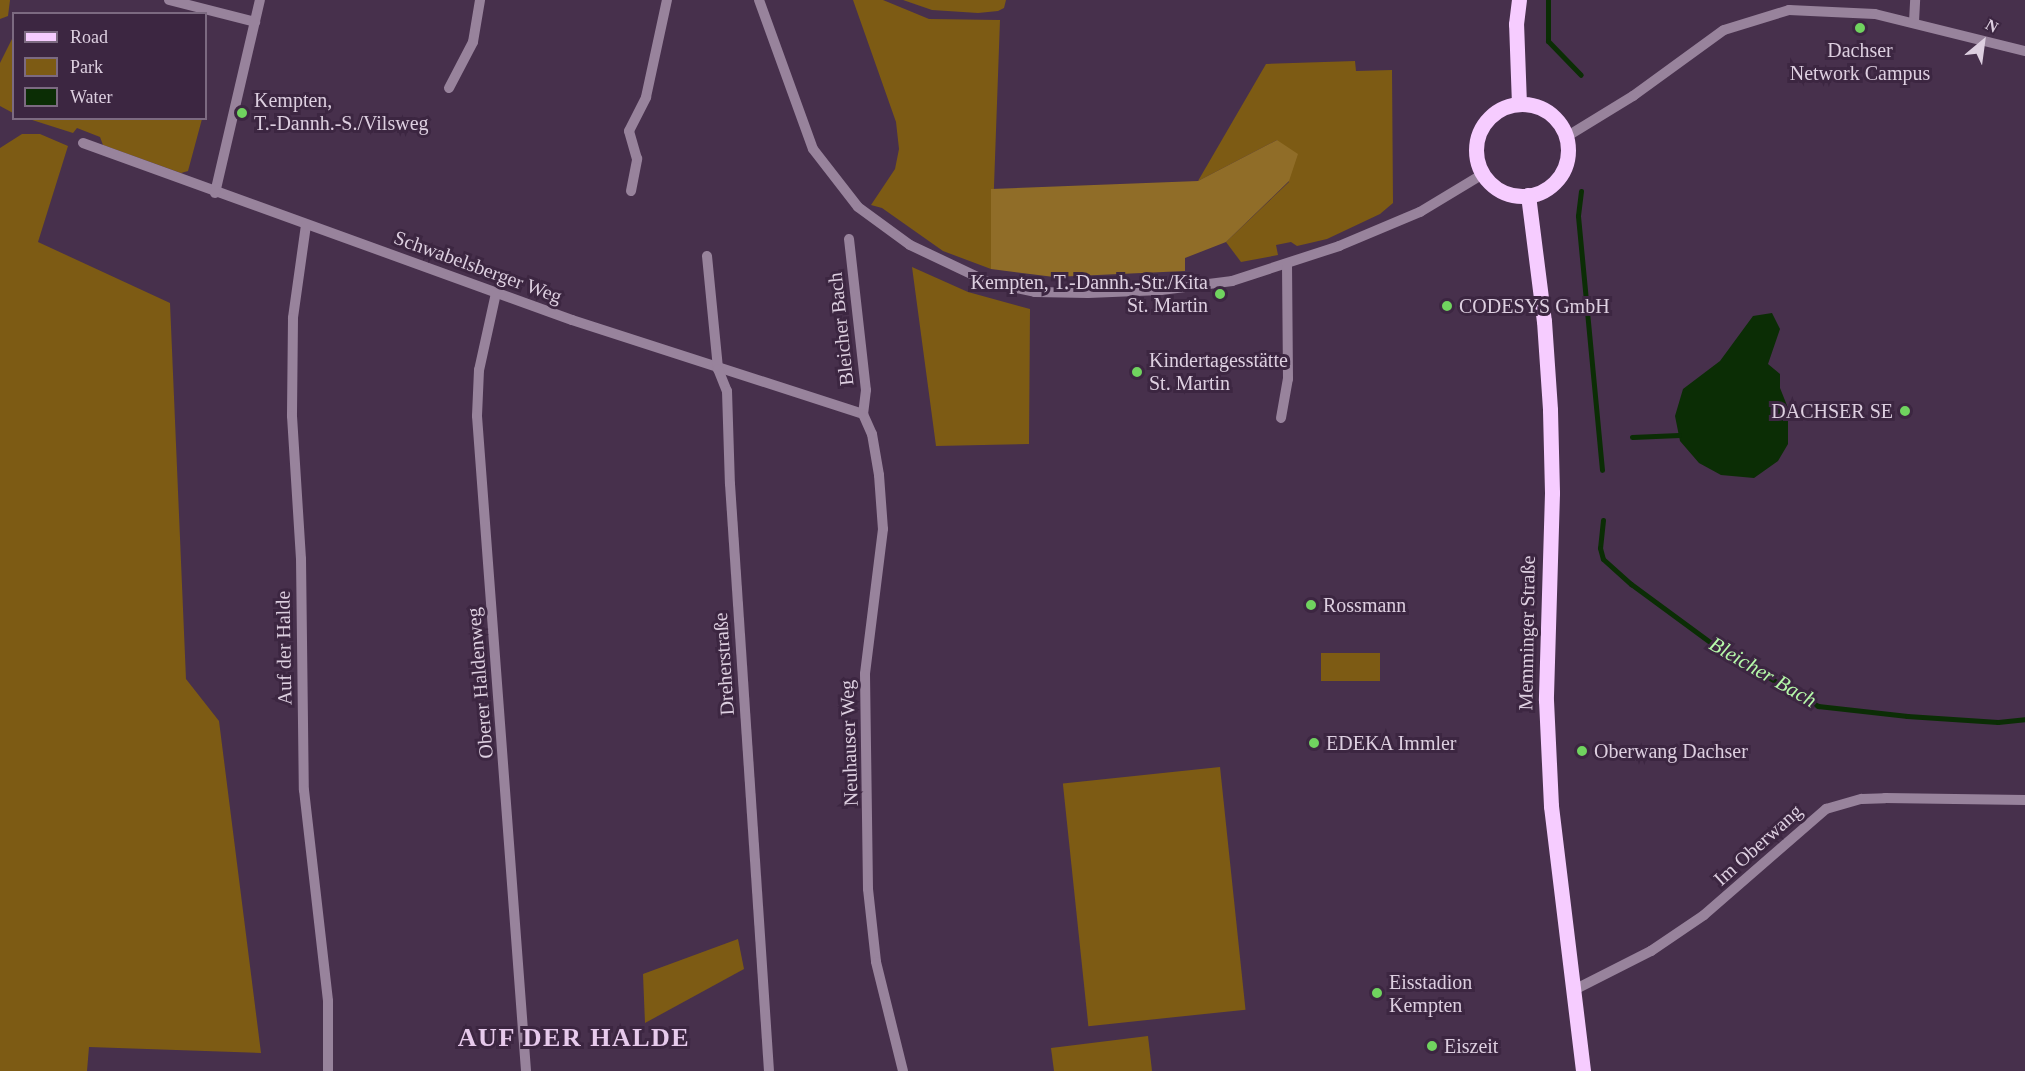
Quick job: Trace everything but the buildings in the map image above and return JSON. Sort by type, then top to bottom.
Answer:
[{"type":"main road","points":[[1519,0],[1516,24],[1519,104]]},
{"type":"main road","points":[[1519,104],[1548,112],[1566,136],[1568,153],[1560,175],[1543,191],[1528,195],[1502,191],[1482,174],[1477,159],[1481,128],[1504,107],[1519,104]]},
{"type":"main road","name":"Memminger Straße","points":[[1528,195],[1544,321],[1550,410],[1552,493],[1546,700],[1550,796],[1583,1071]]},
{"type":"street","points":[[169,0],[255,22]]},
{"type":"street","points":[[215,193],[260,0]]},
{"type":"street","points":[[449,88],[473,42],[480,0]]},
{"type":"street","points":[[631,191],[638,159],[629,131],[646,97],[667,0]]},
{"type":"street","points":[[759,0],[813,149],[858,207],[910,245],[950,267],[986,281],[1035,292],[1088,293],[1196,287],[1287,264],[1420,212],[1482,174]]},
{"type":"street","points":[[1914,22],[1915,0]]},
{"type":"street","points":[[1566,136],[1633,96],[1724,30],[1789,10],[1842,11],[1914,22],[2025,51]]},
{"type":"street","name":"Schwabelsberger Weg","points":[[83,143],[215,193],[496,293],[718,369],[863,414]]},
{"type":"street","name":"Auf der Halde","points":[[306,225],[293,318],[292,417],[301,560],[304,790],[329,1010],[328,1071]]},
{"type":"street","name":"Bleicher Bach","points":[[849,239],[866,390],[863,414]]},
{"type":"street","name":"Dreherstraße","points":[[707,256],[718,369],[727,391],[730,484],[770,1071]]},
{"type":"street","points":[[1281,418],[1288,379],[1287,264]]},
{"type":"street","name":"Oberer Haldenweg","points":[[496,293],[479,370],[477,416],[526,1071]]},
{"type":"street","name":"Neuhauser Weg","points":[[863,414],[872,434],[879,475],[883,529],[865,674],[868,889],[876,962],[903,1071]]},
{"type":"street","name":"Im Oberwang","points":[[1572,991],[1651,951],[1704,915],[1826,809],[1862,799],[2025,800]]},
{"type":"green space","points":[[0,0],[10,0],[8,16],[0,19]]},
{"type":"green space","points":[[853,0],[883,0],[929,19],[1000,20],[991,269],[943,251],[882,208],[871,205],[895,169],[899,149],[896,122]]},
{"type":"green space","points":[[903,0],[1006,0],[1004,8],[998,11],[978,13],[932,10]]},
{"type":"green space","points":[[12,39],[12,112],[0,106],[0,63]]},
{"type":"green space","points":[[1355,61],[1356,71],[1392,70],[1393,203],[1380,214],[1327,239],[1297,246],[1291,242],[1276,245],[1278,255],[1241,262],[1226,242],[1289,182],[1277,140],[1198,181],[1266,64]]},
{"type":"green space","points":[[32,120],[202,120],[188,171],[181,173],[103,145],[100,137],[77,128],[73,133]]},
{"type":"green space","points":[[22,134],[40,134],[68,146],[38,242],[170,303],[186,679],[219,721],[261,1053],[89,1047],[87,1071],[0,1071],[0,148]]},
{"type":"green space","points":[[912,267],[968,292],[1030,309],[1029,444],[936,446]]},
{"type":"green space","points":[[1321,653],[1380,653],[1380,681],[1321,681]]},
{"type":"green space","points":[[1220,767],[1246,1010],[1088,1026],[1063,784]]},
{"type":"green space","points":[[738,939],[744,969],[645,1023],[643,974]]},
{"type":"green space","points":[[1148,1036],[1152,1071],[1054,1071],[1051,1048]]},
{"type":"shaded area","points":[[1277,140],[1298,154],[1289,181],[1226,242],[1185,258],[1185,271],[1054,277],[991,269],[991,189],[1198,181]]},
{"type":"water","points":[[1772,313],[1780,329],[1768,364],[1780,374],[1780,388],[1788,408],[1788,444],[1778,461],[1754,478],[1721,475],[1699,463],[1680,441],[1675,416],[1683,389],[1720,361],[1753,316]]},
{"type":"waterway","name":"Bleicher Bach","points":[[1548,0],[1548,41],[1581,75]]},
{"type":"waterway","name":"Bleicher Bach","points":[[1581,191],[1578,216],[1602,470]]},
{"type":"waterway","points":[[1632,437],[1679,435]]},
{"type":"waterway","name":"Bleicher Bach","points":[[1603,520],[1600,548],[1603,559],[1631,584],[1718,648],[1818,706],[1907,716],[1998,722],[2025,719]]},
{"type":"place","name":"Dachser Network Campus","points":[[1860,28]]},
{"type":"place","name":"Kempten, T.-Dannh.-S./Vilsweg","points":[[242,113]]},
{"type":"place","name":"Kempten, T.-Dannh.-Str./Kita St. Martin","points":[[1220,294]]},
{"type":"place","name":"CODESYS GmbH","points":[[1447,306]]},
{"type":"place","name":"Kindertagesstätte St. Martin","points":[[1137,372]]},
{"type":"place","name":"DACHSER SE","points":[[1905,411]]},
{"type":"place","name":"Rossmann","points":[[1311,605]]},
{"type":"place","name":"EDEKA Immler","points":[[1314,743]]},
{"type":"place","name":"Oberwang Dachser","points":[[1582,751]]},
{"type":"place","name":"Eisstadion Kempten","points":[[1377,993]]},
{"type":"place","name":"Eiszeit","points":[[1432,1046]]},
{"type":"district","name":"AUF DER HALDE","points":[[574,1038]]}]
